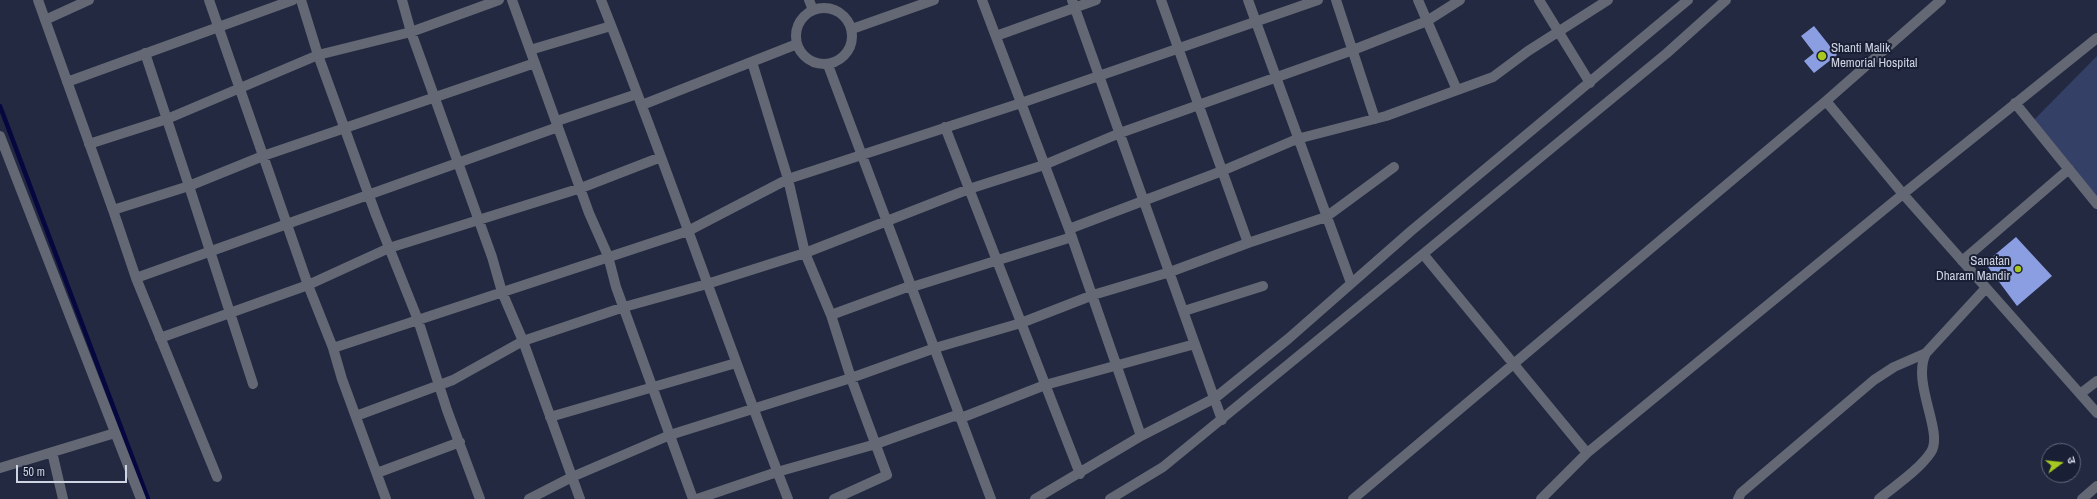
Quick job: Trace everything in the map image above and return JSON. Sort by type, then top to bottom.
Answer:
[{"type":"street","points":[[38,0],[136,278],[217,477]]},
{"type":"street","points":[[45,20],[88,0]]},
{"type":"street","points":[[209,0],[308,285],[334,348],[356,416],[386,499]]},
{"type":"street","points":[[67,82],[293,0]]},
{"type":"street","points":[[301,0],[318,55],[369,195],[418,320],[439,385],[480,499]]},
{"type":"street","points":[[402,0],[411,32],[479,221],[502,292],[522,341],[580,499]]},
{"type":"street","points":[[89,144],[167,119],[318,55],[411,32],[500,0]]},
{"type":"street","points":[[512,0],[581,188],[608,256],[624,308],[693,499]]},
{"type":"street","points":[[600,0],[642,105],[706,284],[788,499]]},
{"type":"street","points":[[809,0],[813,10]]},
{"type":"street","points":[[852,29],[934,0]]},
{"type":"street","points":[[982,0],[1093,295],[1141,436]]},
{"type":"street","points":[[996,36],[1073,3],[1096,0]]},
{"type":"street","points":[[1161,0],[1248,243]]},
{"type":"street","points":[[1248,0],[1297,139],[1351,283]]},
{"type":"street","points":[[334,348],[608,256],[688,231],[788,179],[1021,103],[1318,0]]},
{"type":"street","points":[[1336,0],[1375,119]]},
{"type":"street","points":[[1418,0],[1456,90]]},
{"type":"street","points":[[356,416],[453,380],[522,341],[624,308],[805,253],[969,190],[1044,164],[1120,133],[1353,50],[1427,21],[1460,0]]},
{"type":"street","points":[[1539,0],[1590,83]]},
{"type":"street","points":[[831,315],[910,286],[912,288],[997,261],[1070,233],[1144,201],[1222,171],[1297,139],[1375,119],[1493,77],[1558,30],[1608,0]]},
{"type":"street","points":[[1035,499],[1080,474],[1141,436],[1215,398],[1288,339],[1411,231],[1688,0]]},
{"type":"street","points":[[1110,499],[1163,467],[1222,420],[1667,53],[1726,0]]},
{"type":"street","points":[[1353,499],[1826,101],[1941,0]]},
{"type":"street","points":[[1073,3],[1222,420]]},
{"type":"street","points":[[820,8],[836,10],[846,18],[852,29],[852,37],[848,52],[836,63],[828,65],[812,62],[805,58],[797,44],[796,36],[800,20],[813,10],[820,8]]},
{"type":"street","points":[[530,50],[611,26]]},
{"type":"street","points":[[1541,499],[1587,453],[1903,194],[2097,38]]},
{"type":"street","points":[[642,105],[797,44]]},
{"type":"street","points":[[145,53],[189,186],[228,314],[253,384]]},
{"type":"street","points":[[752,62],[788,179],[805,253],[831,315],[851,378],[886,475],[834,499]]},
{"type":"street","points":[[113,210],[189,186],[263,156],[434,96],[535,63]]},
{"type":"street","points":[[828,65],[991,499]]},
{"type":"street","points":[[136,278],[458,164],[637,94]]},
{"type":"street","points":[[1826,101],[1903,194],[2097,413]]},
{"type":"street","points":[[2015,103],[2097,204]]},
{"type":"street","points":[[944,127],[1080,474]]},
{"type":"street","points":[[0,136],[140,499]]},
{"type":"street","points":[[160,338],[308,285],[389,248],[581,188],[661,157]]},
{"type":"street","points":[[529,499],[572,477],[670,435],[851,378],[935,348],[1021,323],[1093,295],[1170,272],[1248,243],[1326,217],[1394,167]]},
{"type":"street","points":[[1962,261],[2069,169]]},
{"type":"street","points":[[1423,254],[1587,453]]},
{"type":"street","points":[[1184,311],[1263,286]]},
{"type":"street","points":[[1879,499],[1922,462],[1932,450],[1934,435],[1922,381],[1922,362],[1926,353],[1986,288]]},
{"type":"street","points":[[696,499],[777,472],[876,444],[954,416],[961,418],[1045,385],[1195,344]]},
{"type":"street","points":[[1738,499],[1741,493],[1874,380],[1894,367],[1926,353]]},
{"type":"street","points":[[550,418],[652,386],[736,363]]},
{"type":"street","points":[[2080,394],[2097,381]]},
{"type":"street","points":[[0,468],[115,433]]},
{"type":"street","points":[[377,473],[460,442]]},
{"type":"street","points":[[52,452],[63,499]]},
{"type":"street","points":[[2082,499],[2097,486]]},
{"type":"shaded area","points":[[2097,56],[2097,205],[2030,124]]},
{"type":"building","points":[[1814,26],[1837,55],[1814,73],[1804,61],[1814,53],[1801,36]]},
{"type":"building","name":"Sanatan Dharam Mandir","points":[[2016,237],[2052,276],[2017,306],[1985,263]]},
{"type":"waterway","points":[[0,106],[148,499]]},
{"type":"place","name":"Shanti Malik Memorial Hospital","points":[[1822,56]]},
{"type":"place","name":"Sanatan Dharam Mandir","points":[[2018,269]]}]
